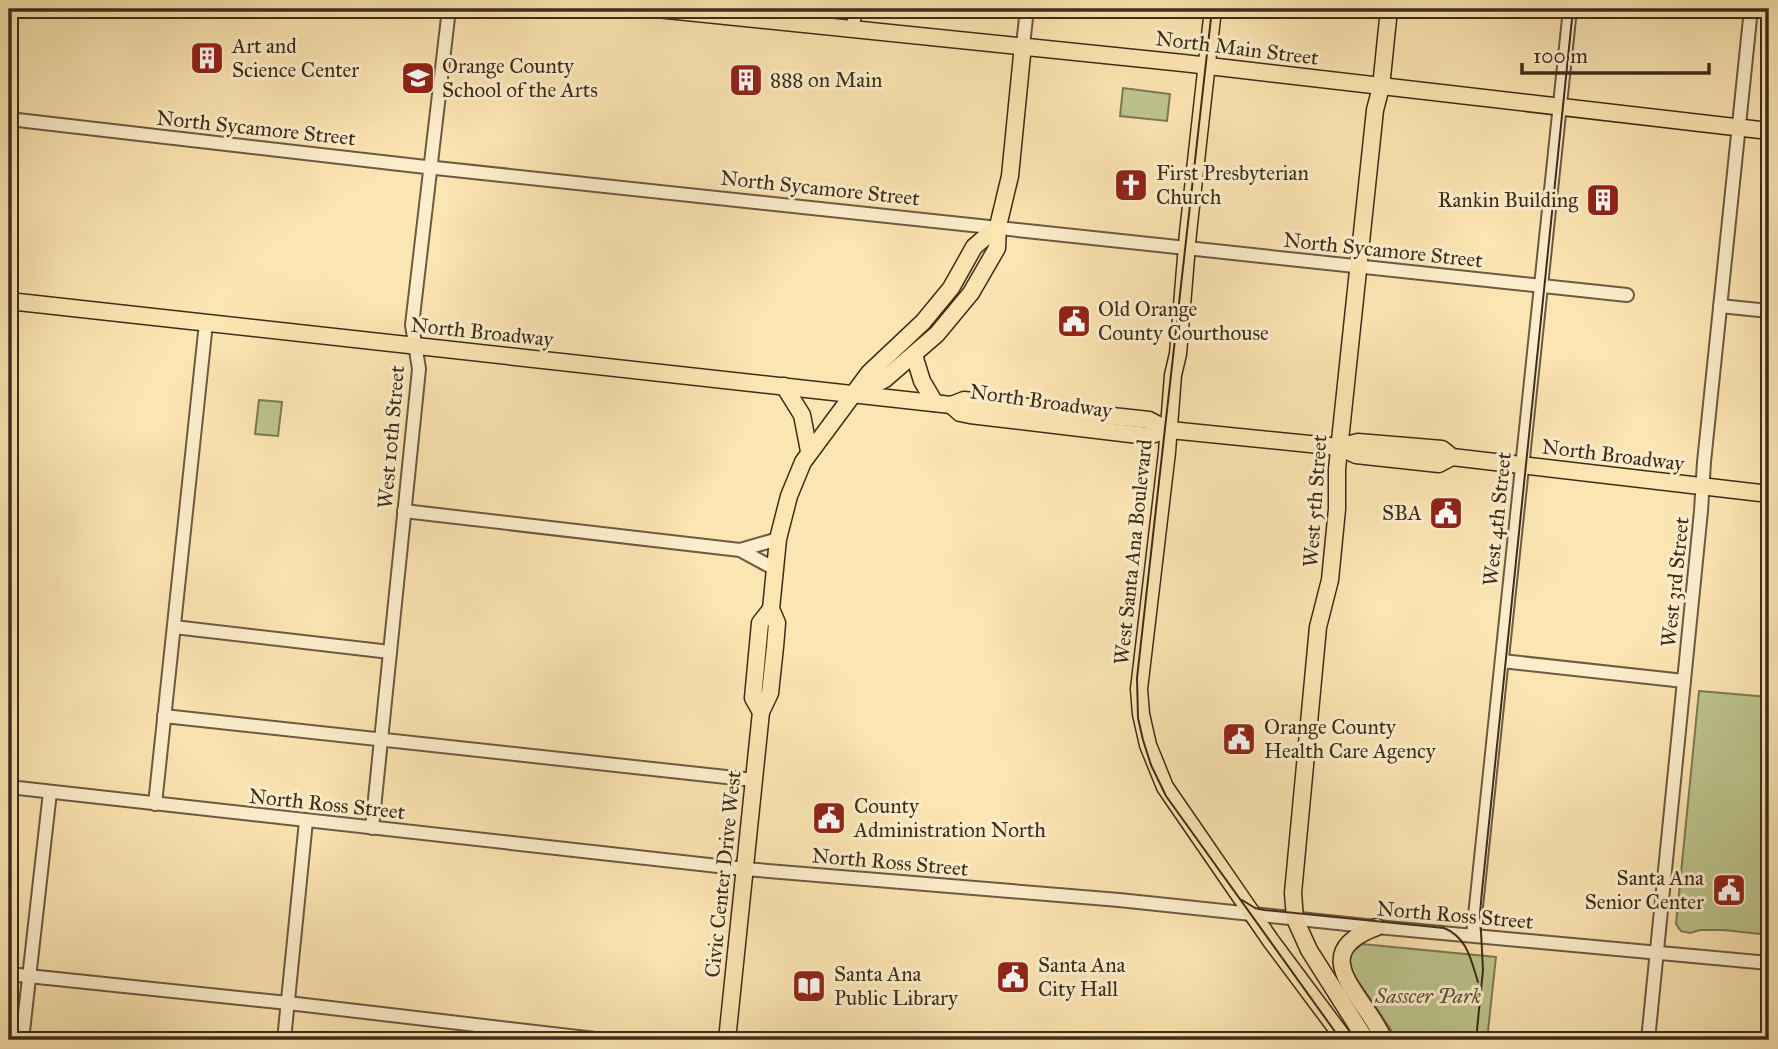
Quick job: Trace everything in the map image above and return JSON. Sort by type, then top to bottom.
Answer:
[{"type":"main road","name":"North Main Street","points":[[657,9],[1023,45],[1769,131]]},
{"type":"main road","name":"West Santa Ana Boulevard","points":[[1213,9],[1142,655],[1139,690],[1141,714],[1152,759],[1165,786],[1252,914],[1345,1040]]},
{"type":"main road","name":"West 5th Street","points":[[1295,919],[1294,879],[1318,626],[1330,580],[1339,447],[1375,110],[1381,87],[1389,9]]},
{"type":"main road","name":"Civic Center Drive West","points":[[855,394],[885,379],[937,334],[971,293],[998,248],[998,226],[1010,176],[1023,45]]},
{"type":"main road","name":"Civic Center Drive West","points":[[727,1040],[754,780],[757,705],[770,693],[777,623],[771,609],[778,539],[789,496],[809,451],[869,373],[923,322],[951,288],[974,247],[998,226]]},
{"type":"main road","name":"North Broadway","points":[[9,301],[943,404],[970,415],[1147,436],[1168,430],[1339,447],[1358,442],[1390,444],[1442,449],[1452,457],[1769,494]]},
{"type":"main road","points":[[914,355],[922,381],[943,404]]},
{"type":"main road","points":[[784,386],[802,415],[809,451]]},
{"type":"main road","points":[[1295,919],[1319,970],[1366,1040]]},
{"type":"main road","points":[[1377,927],[1357,934],[1345,948],[1341,963],[1345,977],[1376,1022],[1384,1040]]},
{"type":"street","name":"West 10th Street","points":[[372,828],[419,369],[412,325],[449,9]]},
{"type":"street","points":[[853,29],[855,9]]},
{"type":"street","points":[[1023,45],[1027,9]]},
{"type":"street","name":"West 4th Street","points":[[1473,935],[1570,9]]},
{"type":"street","name":"West 3rd Street","points":[[1648,1040],[1751,9]]},
{"type":"street","name":"North Sycamore Street","points":[[9,119],[430,167],[1627,295]]},
{"type":"street","points":[[1720,306],[1769,311]]},
{"type":"street","points":[[155,804],[206,323]]},
{"type":"street","points":[[404,511],[740,550],[775,569]]},
{"type":"street","points":[[740,550],[778,539]]},
{"type":"street","points":[[174,627],[390,652]]},
{"type":"street","points":[[1502,661],[1684,681]]},
{"type":"street","points":[[164,716],[754,780]]},
{"type":"street","name":"North Ross Street","points":[[9,788],[543,849],[1769,963]]},
{"type":"street","points":[[22,1040],[50,792]]},
{"type":"street","points":[[284,1040],[306,821]]},
{"type":"street","points":[[9,974],[604,1040]]},
{"type":"green space","points":[[1123,88],[1170,94],[1167,121],[1120,116]]},
{"type":"green space","points":[[259,400],[282,402],[278,436],[255,434]]},
{"type":"green space","points":[[1699,691],[1769,697],[1769,935],[1724,930],[1700,930],[1690,933],[1681,931],[1676,924]]},
{"type":"green space","name":"Sasscer Park","points":[[1362,944],[1496,957],[1487,1040],[1394,1040],[1391,1030],[1348,966],[1351,953]]},
{"type":"tram line","points":[[1212,9],[1137,678],[1138,718],[1151,765],[1166,796],[1341,1040]]},
{"type":"tram line","points":[[1476,1040],[1483,970],[1480,913],[1482,891],[1573,9]]},
{"type":"tram line","points":[[1242,900],[1264,910],[1444,928],[1463,943],[1478,982]]},
{"type":"place","name":"Art and Science Center","points":[[207,58]]},
{"type":"place","name":"Orange County School of the Arts","points":[[418,78]]},
{"type":"place","name":"888 on Main","points":[[746,80]]},
{"type":"place","name":"First Presbyterian Church","points":[[1131,185]]},
{"type":"place","name":"Rankin Building","points":[[1603,200]]},
{"type":"place","name":"Old Orange County Courthouse","points":[[1074,321]]},
{"type":"place","name":"SBA","points":[[1446,513]]},
{"type":"place","name":"Orange County Health Care Agency","points":[[1239,739]]},
{"type":"place","name":"County Administration North","points":[[829,818]]},
{"type":"place","name":"Santa Ana Senior Center","points":[[1729,890]]},
{"type":"place","name":"Santa Ana City Hall","points":[[1013,977]]},
{"type":"place","name":"Santa Ana Public Library","points":[[809,986]]}]
